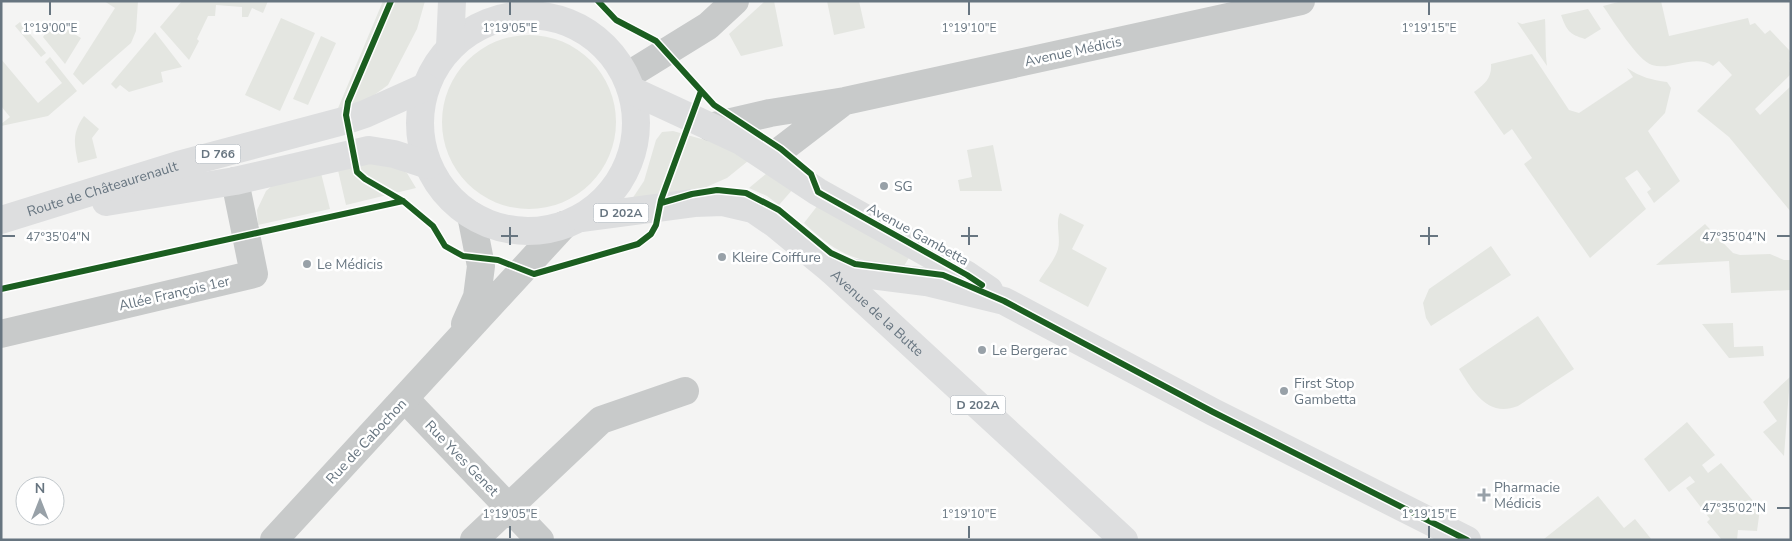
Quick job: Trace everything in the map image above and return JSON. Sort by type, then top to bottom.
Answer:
[{"type":"main road","points":[[450,47],[452,1]]},
{"type":"main road","name":"Avenue de la Butte","points":[[630,83],[615,56],[598,39],[554,9],[518,14],[481,25],[450,47],[436,65],[426,87],[420,113],[420,122],[421,139],[428,164],[439,184],[453,201],[471,215],[501,228],[533,231],[573,222],[694,203],[723,202],[753,209],[775,224],[830,270],[1124,540]]},
{"type":"main road","points":[[573,222],[610,195],[630,163],[638,127],[630,83]]},
{"type":"main road","name":"Avenue Gambetta","points":[[630,83],[710,127],[742,141],[818,192],[966,275],[1004,301]]},
{"type":"main road","name":"Route de Châteaurenault","points":[[5,219],[178,164],[347,120],[426,87]]},
{"type":"main road","name":"Route de Châteaurenault","points":[[5,219],[235,181],[369,150],[394,154],[428,164]]},
{"type":"main road","points":[[830,270],[926,282],[1004,301],[1222,416],[1467,540]]},
{"type":"street","points":[[630,83],[708,26],[735,1]]},
{"type":"street","name":"Avenue Médicis","points":[[710,127],[770,113],[845,101],[1301,1]]},
{"type":"street","name":"Avenue Médicis","points":[[769,159],[845,101]]},
{"type":"street","name":"Allée François 1er","points":[[1,334],[254,274],[235,181]]},
{"type":"street","name":"Rue de Cabochon","points":[[456,342],[477,297],[481,266],[471,215]]},
{"type":"street","name":"Rue de Cabochon","points":[[274,540],[456,342],[573,222]]},
{"type":"street","points":[[474,540],[601,420],[685,390]]},
{"type":"street","name":"Rue Yves Genet","points":[[405,399],[540,540]]},
{"type":"shaded area","points":[[104,1],[138,1],[136,31],[131,43],[83,85],[73,74],[115,8]]},
{"type":"shaded area","points":[[182,1],[268,1],[263,13],[252,8],[248,17],[242,17],[242,7],[216,5],[215,16],[208,16],[197,39],[199,41],[189,60],[160,27]]},
{"type":"shaded area","points":[[383,1],[425,1],[417,29],[388,85],[359,106],[336,113]]},
{"type":"shaded area","points":[[765,1],[774,1],[783,46],[741,56],[729,34]]},
{"type":"shaded area","points":[[827,1],[859,1],[865,28],[834,35]]},
{"type":"shaded area","points":[[1622,1],[1661,1],[1669,36],[1748,18],[1750,25],[1755,23],[1765,34],[1770,30],[1791,52],[1791,59],[1789,61],[1791,63],[1791,74],[1755,109],[1760,115],[1791,86],[1791,212],[1729,137],[1697,111],[1732,75],[1719,61],[1713,66],[1699,61],[1667,66],[1652,65],[1646,62],[1626,39],[1603,6]]},
{"type":"shaded area","points":[[1588,9],[1601,29],[1585,39],[1569,31],[1561,15]]},
{"type":"shaded area","points":[[281,18],[315,33],[280,111],[245,95]]},
{"type":"shaded area","points":[[1545,19],[1547,66],[1517,22],[1522,24]]},
{"type":"shaded area","points":[[53,21],[81,38],[65,64],[43,37]]},
{"type":"shaded area","points":[[20,22],[46,53],[41,57],[15,26]]},
{"type":"shaded area","points":[[155,32],[182,67],[161,72],[163,82],[129,92],[120,85],[116,89],[111,84]]},
{"type":"shaded area","points":[[520,35],[538,35],[562,41],[577,49],[591,60],[602,74],[610,89],[615,105],[615,139],[610,155],[602,170],[591,184],[577,195],[554,206],[538,209],[520,209],[496,203],[481,195],[467,184],[456,170],[445,147],[442,131],[442,113],[448,89],[456,74],[467,60],[481,49],[504,38]]},
{"type":"shaded area","points":[[321,36],[336,43],[308,105],[293,99]]},
{"type":"shaded area","points":[[1532,54],[1569,110],[1579,113],[1633,77],[1627,68],[1646,78],[1667,82],[1671,88],[1665,113],[1648,131],[1680,181],[1654,203],[1647,192],[1651,189],[1637,170],[1625,178],[1646,209],[1590,258],[1524,164],[1532,158],[1512,129],[1504,135],[1474,92],[1487,80],[1491,64]]},
{"type":"shaded area","points":[[50,57],[77,91],[48,116],[1,126],[10,117],[1,106],[1,59],[38,103],[62,83],[45,62]]},
{"type":"shaded area","points":[[84,116],[99,129],[92,138],[97,158],[78,163],[75,138],[77,128]]},
{"type":"shaded area","points":[[673,131],[723,145],[748,161],[727,178],[704,188],[661,200],[632,199],[644,181],[656,140],[662,132]]},
{"type":"shaded area","points":[[993,145],[1002,191],[960,191],[958,180],[972,177],[967,150]]},
{"type":"shaded area","points":[[360,160],[392,165],[407,173],[416,188],[346,205],[337,166]]},
{"type":"shaded area","points":[[320,169],[330,209],[258,225],[257,210],[266,191],[280,179]]},
{"type":"shaded area","points":[[767,173],[793,189],[779,205],[767,196],[749,188]]},
{"type":"shaded area","points":[[818,205],[910,256],[904,266],[861,259],[849,255],[828,243],[804,223]]},
{"type":"shaded area","points":[[1060,213],[1084,225],[1072,249],[1107,268],[1088,307],[1039,281],[1057,253]]},
{"type":"shaded area","points":[[1705,224],[1733,253],[1740,255],[1770,254],[1784,260],[1791,260],[1791,290],[1731,293],[1729,261],[1656,265]]},
{"type":"shaded area","points":[[1491,246],[1511,275],[1431,326],[1426,318],[1423,303],[1429,289]]},
{"type":"shaded area","points":[[1538,316],[1574,369],[1518,406],[1507,409],[1489,405],[1476,394],[1459,369]]},
{"type":"shaded area","points":[[1733,323],[1734,347],[1763,346],[1764,356],[1729,358],[1702,324]]},
{"type":"shaded area","points":[[1790,377],[1784,456],[1763,432],[1777,421],[1763,402]]},
{"type":"shaded area","points":[[1687,422],[1715,455],[1702,465],[1708,473],[1721,463],[1760,509],[1757,531],[1738,530],[1737,540],[1722,540],[1707,522],[1710,519],[1686,488],[1695,482],[1690,476],[1669,492],[1644,459]]},
{"type":"shaded area","points":[[1598,496],[1624,528],[1635,519],[1652,540],[1544,539]]},
{"type":"cycle path","points":[[391,1],[348,102],[346,115],[357,172],[365,179],[403,201],[433,226],[445,246],[463,256],[498,260],[534,274],[638,244],[651,234],[656,225],[661,200],[701,91]]},
{"type":"cycle path","points":[[598,1],[616,20],[656,41],[714,105],[781,149],[811,174],[818,192],[982,285]]},
{"type":"cycle path","points":[[661,203],[692,194],[717,190],[746,193],[779,210],[831,253],[855,264],[943,275],[1004,301],[1213,412],[1467,540]]},
{"type":"cycle path","points":[[1,289],[403,201]]},
{"type":"place","name":"SG","points":[[884,186]]},
{"type":"place","name":"Kleire Coiffure","points":[[722,257]]},
{"type":"place","name":"Le Médicis","points":[[307,264]]},
{"type":"place","name":"Le Bergerac","points":[[982,350]]},
{"type":"place","name":"First Stop Gambetta","points":[[1284,391]]},
{"type":"place","name":"Pharmacie Médicis","points":[[1484,495]]}]
